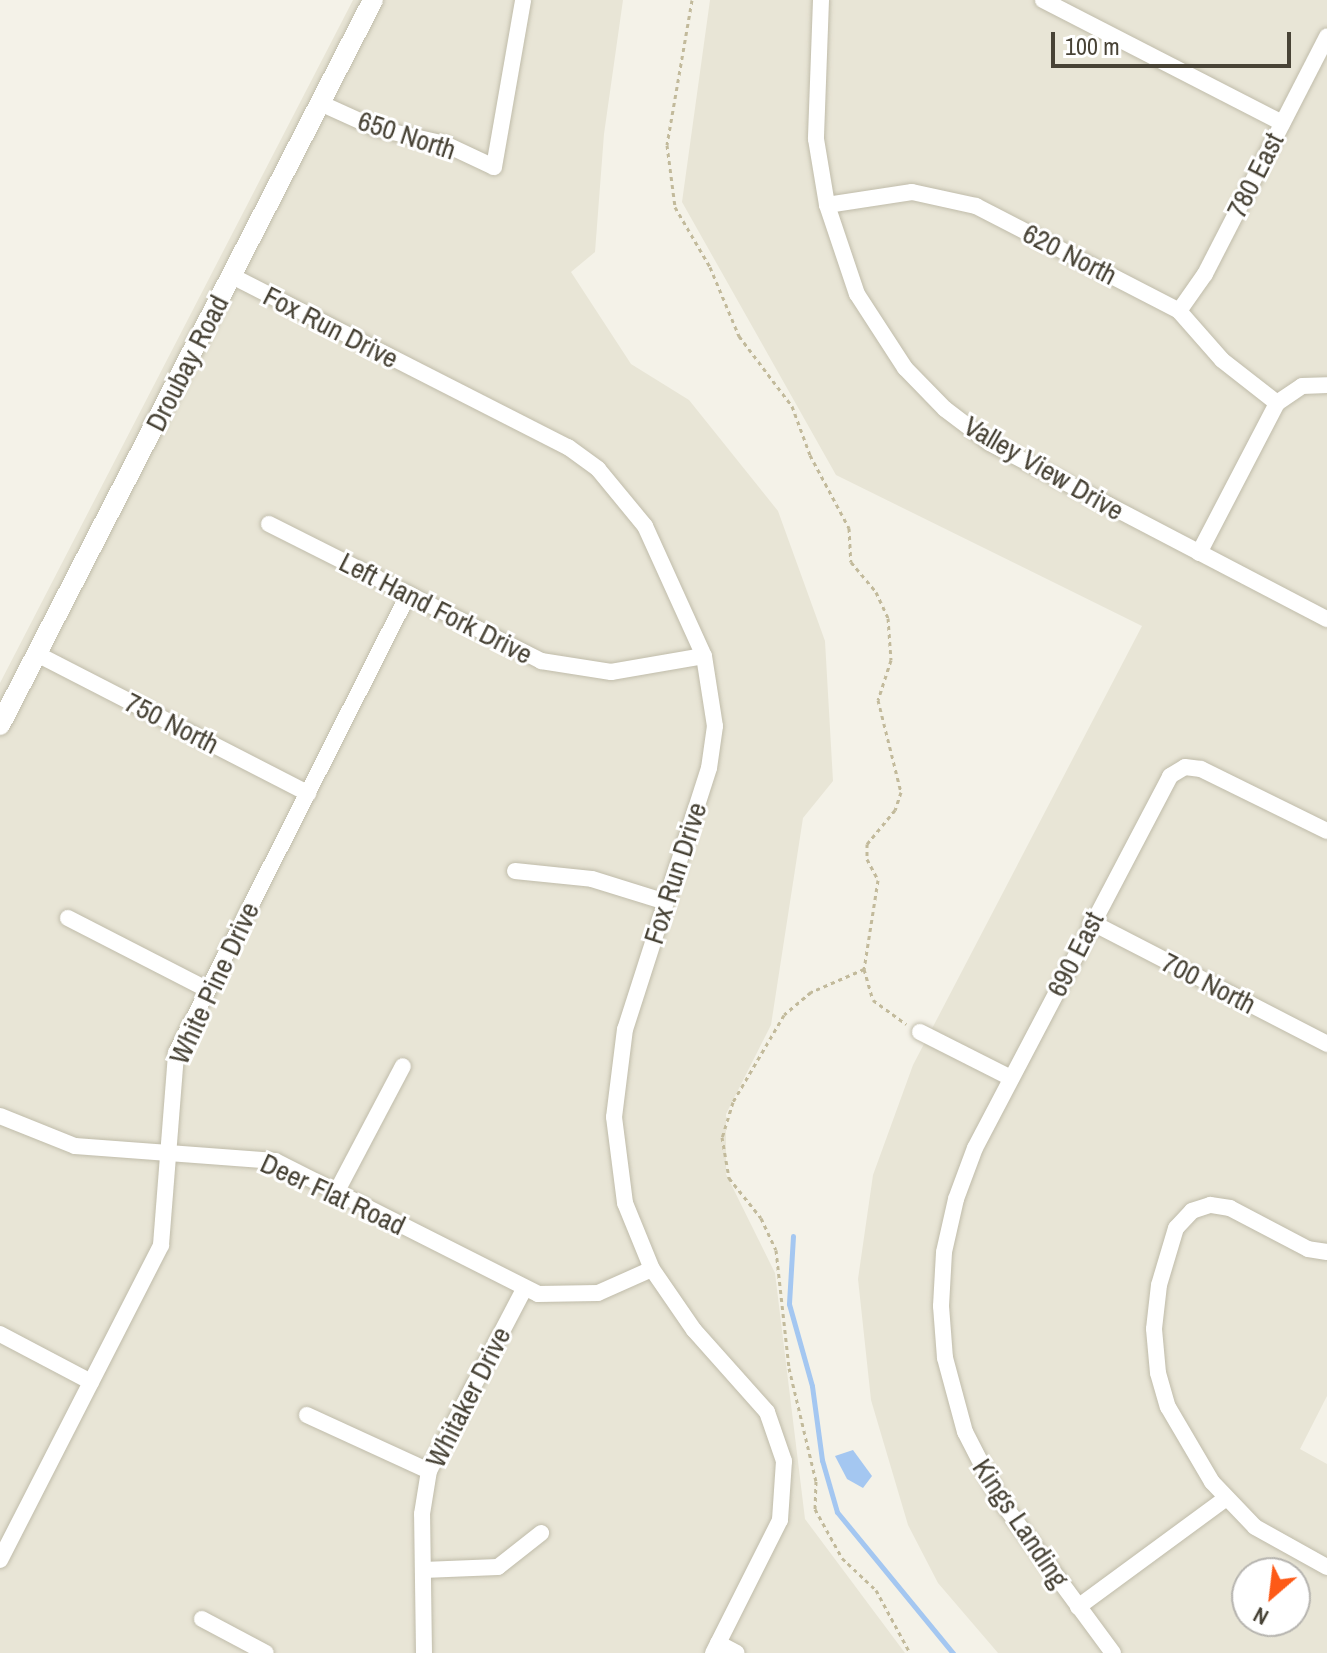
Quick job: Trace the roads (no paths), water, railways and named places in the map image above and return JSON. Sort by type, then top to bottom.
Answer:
[{"type":"street","name":"Droubay Road","points":[[0,725],[373,0]]},
{"type":"street","name":"650 North","points":[[320,103],[375,128],[445,144],[494,167],[523,0]]},
{"type":"street","name":"Valley View Drive","points":[[821,0],[816,139],[827,205],[845,266],[871,321],[905,368],[945,409],[1014,457],[1327,619]]},
{"type":"street","points":[[1043,0],[1282,123]]},
{"type":"street","name":"780 East","points":[[1179,311],[1205,274],[1327,37]]},
{"type":"street","name":"620 North","points":[[827,205],[912,192],[952,197],[1179,311],[1222,360],[1277,403]]},
{"type":"street","name":"Fox Run Drive","points":[[232,276],[591,463],[624,495],[645,526],[704,656],[715,726],[709,768],[625,1029],[615,1087],[619,1174],[633,1231],[652,1269],[694,1330],[757,1397],[775,1427],[784,1461],[780,1520],[716,1648]]},
{"type":"street","points":[[1199,553],[1277,403],[1302,386],[1327,385]]},
{"type":"street","name":"Left Hand Fork Drive","points":[[269,524],[519,653],[564,667],[635,671],[704,656]]},
{"type":"street","name":"White Pine Drive","points":[[0,1560],[161,1245],[176,1053],[408,595]]},
{"type":"street","name":"750 North","points":[[37,654],[308,793]]},
{"type":"street","name":"690 East","points":[[975,1148],[1161,787],[1185,767],[1219,776],[1327,831]]},
{"type":"street","points":[[515,871],[592,879],[666,902]]},
{"type":"street","points":[[68,918],[208,990]]},
{"type":"street","name":"700 North","points":[[1091,922],[1327,1044]]},
{"type":"street","points":[[920,1032],[1011,1078]]},
{"type":"street","points":[[337,1191],[403,1066]]},
{"type":"street","name":"Deer Flat Road","points":[[0,1116],[53,1142],[253,1155],[337,1191],[524,1289],[553,1297],[583,1296],[652,1269]]},
{"type":"street","name":"Kings Landing","points":[[975,1148],[944,1252],[941,1306],[950,1383],[986,1479],[1113,1653]]},
{"type":"street","points":[[1327,1252],[1308,1249],[1230,1208],[1210,1205],[1192,1211],[1176,1228],[1159,1285],[1155,1355],[1162,1391],[1178,1429],[1225,1499],[1279,1542],[1327,1567]]},
{"type":"street","name":"Whitaker Drive","points":[[424,1653],[422,1514],[429,1471],[524,1289]]},
{"type":"street","points":[[0,1334],[91,1382]]},
{"type":"street","points":[[307,1415],[429,1471]]},
{"type":"street","points":[[1078,1607],[1225,1499]]},
{"type":"street","points":[[423,1570],[498,1567],[541,1533]]},
{"type":"street","points":[[202,1619],[266,1653]]},
{"type":"street","points":[[716,1648],[737,1653]]},
{"type":"water","points":[[853,1450],[872,1476],[863,1488],[847,1479],[835,1456]]},
{"type":"waterway","points":[[793,1236],[789,1304],[812,1386],[822,1460],[837,1512],[953,1653]]}]
